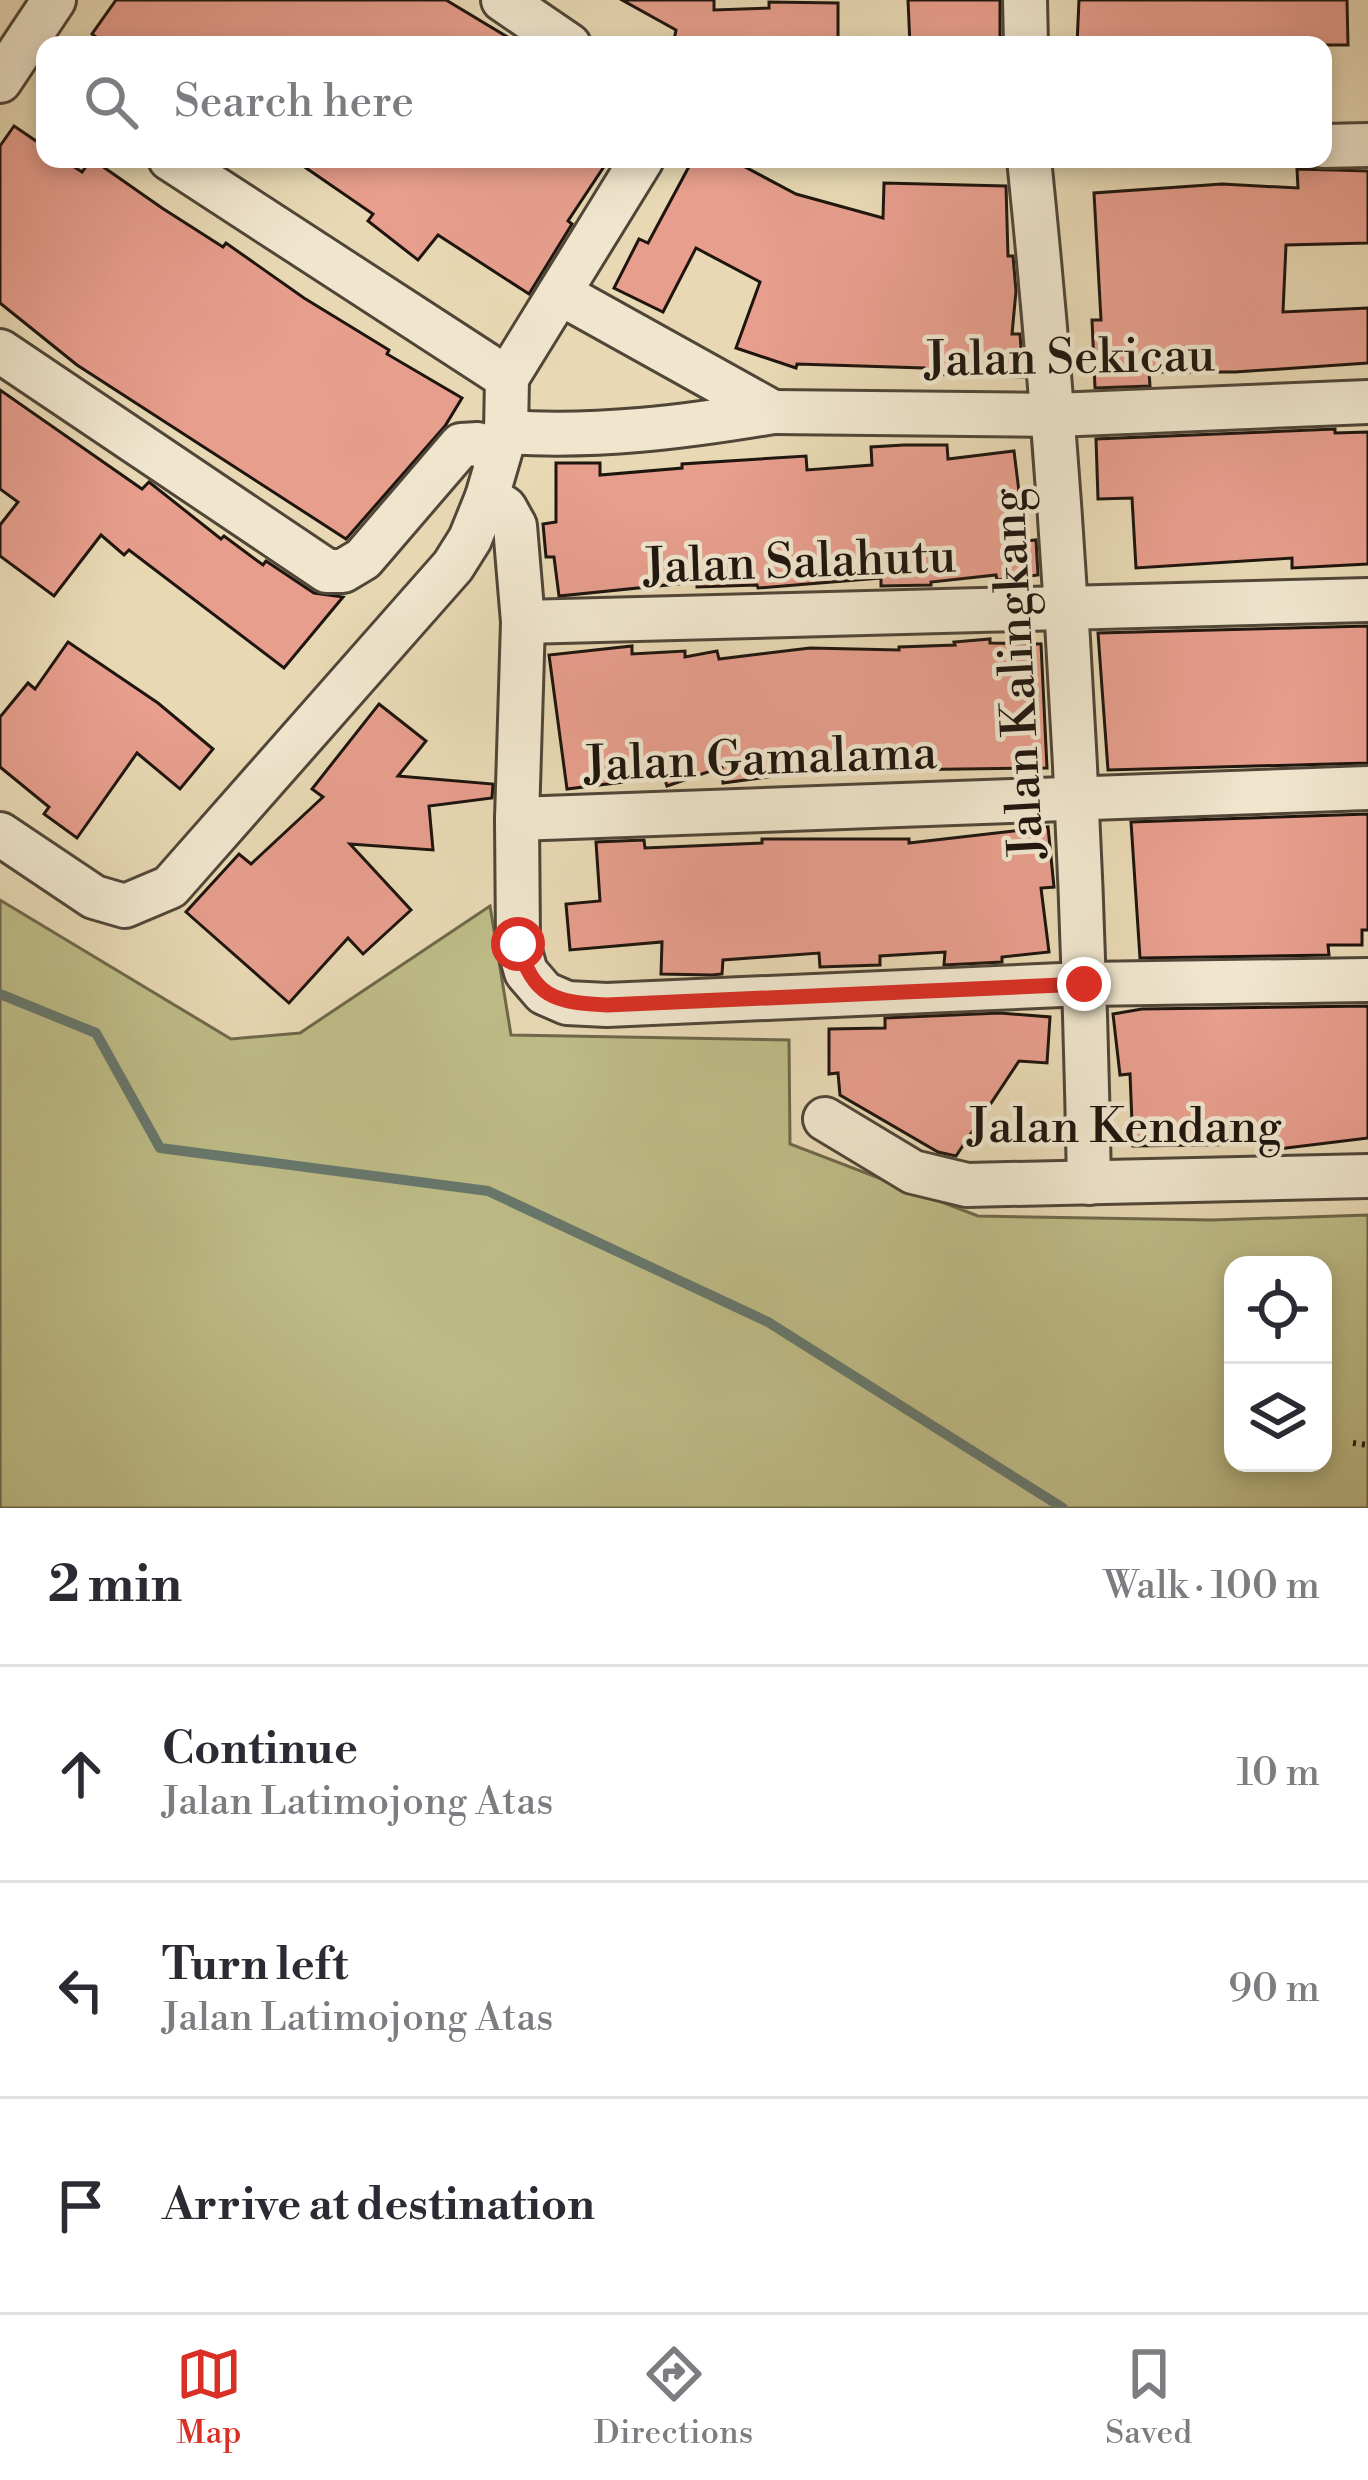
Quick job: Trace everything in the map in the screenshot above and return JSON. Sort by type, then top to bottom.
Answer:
[{"type":"street","points":[[15,66],[54,0]]},
{"type":"street","points":[[502,0],[556,36]]},
{"type":"street","points":[[1025,0],[1026,36]]},
{"type":"street","points":[[1332,146],[1368,145]]},
{"type":"street","points":[[184,168],[507,378]]},
{"type":"street","points":[[0,834],[94,897],[125,906],[170,887],[453,566],[488,497],[502,443],[507,378],[637,168]]},
{"type":"street","name":"Jalan Kalingkang","points":[[1031,168],[1069,607],[1089,1183]]},
{"type":"street","points":[[561,293],[773,412]]},
{"type":"street","name":"Jalan Sekicau","points":[[0,351],[327,571],[343,571],[363,559],[461,445],[651,429],[773,412],[1055,415],[1368,402]]},
{"type":"street","points":[[488,497],[505,508],[515,526],[523,622],[518,944],[526,971],[544,993],[567,1003],[607,1005],[1084,984],[1368,980]]},
{"type":"street","name":"Jalan Salahutu","points":[[523,622],[1368,600]]},
{"type":"street","name":"Jalan Gamalama","points":[[517,819],[1368,788]]},
{"type":"street","name":"Jalan Kendang","points":[[825,1119],[913,1172],[967,1185],[1368,1176]]},
{"type":"path","points":[[1353,1443],[1368,1445]]},
{"type":"shaded area","points":[[0,900],[231,1039],[300,1033],[490,906],[511,1035],[789,1040],[790,1144],[978,1216],[1212,1220],[1368,1215],[1368,1508],[0,1508]]},
{"type":"building","points":[[116,0],[446,0],[506,36],[95,36]]},
{"type":"building","points":[[622,0],[714,0],[714,10],[769,8],[769,2],[838,3],[838,36],[675,36],[676,30]]},
{"type":"building","points":[[908,0],[1000,0],[1000,36],[910,36]]},
{"type":"building","points":[[1079,0],[1347,0],[1348,45],[1332,45],[1332,36],[1077,36]]},
{"type":"building","points":[[14,126],[36,141],[36,168],[82,172],[105,168],[389,350],[387,354],[462,398],[445,426],[346,539],[77,365],[0,303],[0,146]]},
{"type":"building","points":[[306,168],[603,168],[529,294],[438,235],[418,260],[368,221],[373,214]]},
{"type":"building","points":[[688,168],[747,168],[796,194],[883,218],[884,183],[1006,186],[1008,256],[1013,256],[1016,291],[1012,334],[1020,334],[1023,377],[924,374],[924,368],[797,364],[796,368],[736,348],[760,282],[696,248],[663,312],[614,288],[639,239],[648,243]]},
{"type":"building","points":[[1297,169],[1368,171],[1368,243],[1286,245],[1283,312],[1368,308],[1368,363],[1149,372],[1150,386],[1095,388],[1092,320],[1101,320],[1094,193],[1222,184],[1298,188]]},
{"type":"building","points":[[0,390],[142,489],[149,482],[221,539],[224,536],[263,565],[266,561],[314,593],[343,597],[284,668],[129,550],[124,555],[101,535],[54,596],[0,556],[0,525],[18,502],[0,489]]},
{"type":"building","points":[[1335,429],[1335,433],[1368,432],[1368,564],[1292,568],[1292,558],[1136,568],[1132,498],[1098,499],[1096,439]]},
{"type":"building","points":[[947,445],[948,459],[1014,451],[1025,541],[1036,540],[1038,575],[997,580],[996,575],[931,585],[881,586],[881,578],[758,588],[697,587],[697,582],[559,596],[554,557],[546,557],[543,524],[556,522],[556,463],[600,463],[600,475],[806,456],[807,470],[872,465],[871,447]]},
{"type":"building","points":[[1368,626],[1368,763],[1108,770],[1098,633]]},
{"type":"building","points":[[990,639],[990,643],[1041,644],[1047,768],[811,771],[723,783],[722,767],[667,786],[664,777],[567,789],[549,655],[632,646],[632,654],[685,651],[685,657],[717,651],[719,659],[810,648],[899,650]]},
{"type":"building","points":[[68,642],[158,703],[213,749],[180,789],[137,753],[77,838],[44,814],[49,807],[0,767],[0,717],[28,683],[35,689]]},
{"type":"building","points":[[379,704],[426,741],[398,776],[493,784],[492,798],[429,806],[433,850],[350,844],[411,910],[363,954],[348,938],[289,1003],[186,912],[239,854],[251,864],[323,797],[312,789]]},
{"type":"building","points":[[1368,814],[1368,930],[1362,930],[1362,945],[1328,945],[1329,955],[1140,958],[1131,822]]},
{"type":"building","points":[[1048,827],[1054,887],[1041,888],[1049,952],[1002,957],[1002,962],[944,965],[945,952],[880,956],[880,965],[820,967],[819,953],[723,960],[722,974],[712,975],[661,974],[662,942],[570,950],[566,904],[600,901],[596,842],[644,840],[645,848],[762,843],[762,839],[909,839],[909,843]]},
{"type":"building","points":[[1368,1006],[1368,1138],[1270,1150],[1269,1144],[1133,1146],[1130,1074],[1120,1075],[1113,1014],[1142,1009]]},
{"type":"building","points":[[1000,1013],[1050,1017],[1047,1063],[1019,1061],[956,1156],[938,1152],[840,1095],[838,1073],[829,1074],[829,1029],[885,1028],[885,1018]]},
{"type":"waterway","points":[[0,994],[96,1033],[160,1148],[488,1191],[768,1322],[1063,1508]]},
{"type":"route","points":[[518,944],[526,971],[544,993],[567,1003],[1084,984]]}]
